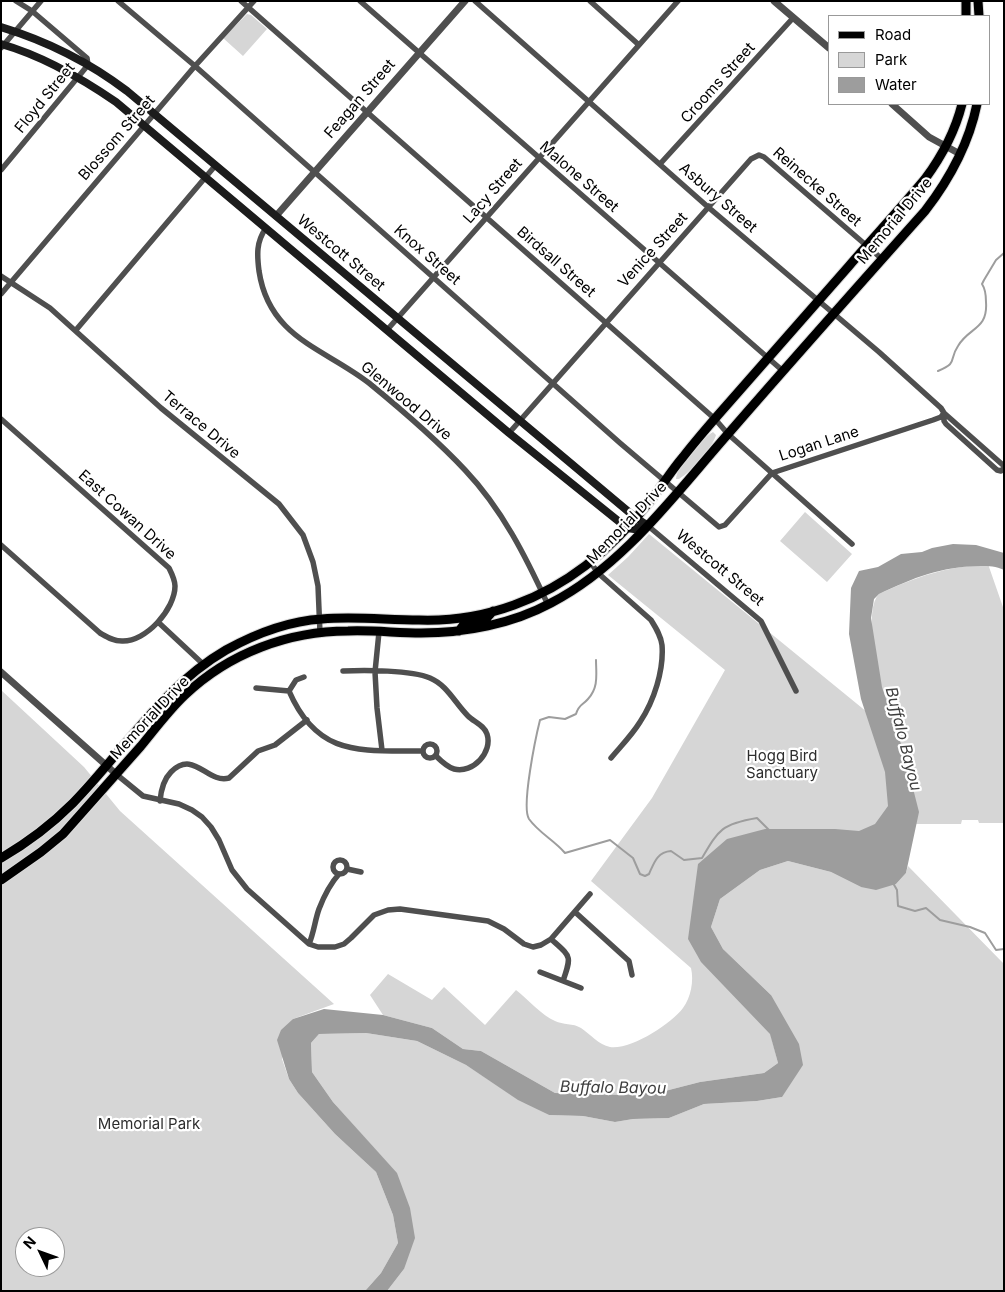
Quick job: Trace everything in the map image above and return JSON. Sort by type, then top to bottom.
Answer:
[{"type":"main road","points":[[966,1],[966,15]]},
{"type":"main road","points":[[978,1],[979,15]]},
{"type":"main road","name":"Westcott Street","points":[[1,27],[56,48],[113,80],[397,319],[636,518],[647,525]]},
{"type":"main road","name":"Westcott Street","points":[[2,46],[26,52],[78,78],[116,102],[509,433],[627,528]]},
{"type":"main road","name":"Memorial Drive","points":[[1,858],[53,822],[74,802],[183,680],[203,664],[243,641],[270,630],[319,619],[347,617],[443,620],[493,611],[514,605],[542,593],[566,580],[590,563],[608,548],[636,518],[682,457],[925,179],[946,147],[962,105]]},
{"type":"main road","name":"Memorial Drive","points":[[1,880],[63,834],[186,694],[230,662],[274,642],[320,632],[348,630],[421,633],[459,631],[491,625],[518,618],[548,605],[573,592],[598,573],[618,556],[678,491],[934,199],[960,154],[971,126],[976,105]]},
{"type":"main road","points":[[266,228],[276,216]]},
{"type":"main road","points":[[565,478],[574,466]]},
{"type":"main road","points":[[627,528],[634,529],[647,525]]},
{"type":"main road","points":[[459,631],[465,623],[484,620],[493,611]]},
{"type":"main road","points":[[379,619],[379,632]]},
{"type":"main road","points":[[270,630],[274,642]]},
{"type":"main road","points":[[186,694],[188,685],[203,673],[203,664]]},
{"type":"street","points":[[16,1],[32,11],[87,58],[88,65]]},
{"type":"street","points":[[2,46],[41,1]]},
{"type":"street","name":"Knox Street","points":[[118,1],[195,66],[665,481],[716,525],[721,527]]},
{"type":"street","name":"Birdsall Street","points":[[241,1],[715,419],[728,434],[852,544]]},
{"type":"street","name":"Blossom Street","points":[[1,294],[144,125],[254,1]]},
{"type":"street","name":"Malone Street","points":[[360,1],[783,372]]},
{"type":"street","name":"Feagan Street","points":[[276,216],[465,1]]},
{"type":"street","name":"Asbury Street","points":[[475,1],[708,207],[899,370],[941,408],[944,413]]},
{"type":"street","points":[[590,1],[639,45]]},
{"type":"street","name":"Lacy Street","points":[[387,330],[678,1]]},
{"type":"street","points":[[774,1],[828,47]]},
{"type":"street","name":"Crooms Street","points":[[660,164],[793,18]]},
{"type":"street","name":"Floyd Street","points":[[1,170],[88,65]]},
{"type":"street","points":[[893,105],[929,137],[960,154]]},
{"type":"street","name":"Reinecke Street","points":[[758,155],[764,157],[882,259]]},
{"type":"street","name":"Venice Street","points":[[509,433],[708,207],[751,159],[758,155]]},
{"type":"street","points":[[76,330],[215,166]]},
{"type":"street","name":"Glenwood Drive","points":[[266,228],[258,243],[260,279],[266,297],[281,321],[308,346],[349,369],[369,383],[443,446],[461,465],[502,516],[520,547],[548,605]]},
{"type":"street","name":"Terrace Drive","points":[[1,276],[40,300],[76,330],[161,408],[279,504],[300,530],[314,562],[318,586],[320,632]]},
{"type":"street","points":[[944,413],[1004,467],[1001,471],[997,470],[946,424],[944,413]]},
{"type":"street","name":"Logan Lane","points":[[721,527],[725,525],[772,473],[933,420],[941,417],[944,413]]},
{"type":"street","name":"East Cowan Drive","points":[[1,418],[168,568],[176,585],[173,601],[158,622],[146,633],[133,640],[122,642],[111,639],[100,633],[1,545]]},
{"type":"street","points":[[977,451],[982,446]]},
{"type":"street","name":"Westcott Street","points":[[647,525],[761,621],[796,691]]},
{"type":"street","points":[[590,563],[598,573],[651,620],[658,630],[662,644],[661,666],[650,704],[641,721],[611,758]]},
{"type":"street","points":[[158,622],[203,664]]},
{"type":"street","points":[[379,632],[375,672],[376,708],[382,750]]},
{"type":"street","points":[[343,671],[420,674],[433,679],[452,696],[459,707],[470,718],[482,726],[487,734],[488,743],[485,752],[478,763],[467,769],[453,769],[436,756]]},
{"type":"street","points":[[1,672],[106,766],[143,796],[179,804],[202,817],[219,840],[232,870],[247,889],[309,944],[318,947],[335,947],[344,944],[374,915],[388,910],[400,909],[488,921],[504,929],[529,947],[542,945],[551,939],[590,894]]},
{"type":"street","points":[[289,691],[296,680],[304,677]]},
{"type":"street","points":[[256,688],[289,691]]},
{"type":"street","points":[[289,691],[294,702],[307,720],[329,741],[349,748],[423,751]]},
{"type":"street","points":[[160,801],[164,781],[181,764],[198,767],[217,778],[229,778],[258,752],[275,745],[307,720]]},
{"type":"street","points":[[423,751],[426,745],[433,744],[437,749],[436,756]]},
{"type":"street","points":[[423,751],[427,758],[431,759],[436,756]]},
{"type":"street","points":[[339,874],[335,872],[333,867],[336,862],[341,860],[345,862],[347,869]]},
{"type":"street","points":[[309,944],[320,908],[331,884],[339,874],[347,869]]},
{"type":"street","points":[[347,869],[361,872]]},
{"type":"street","points":[[575,912],[629,961],[632,975]]},
{"type":"street","points":[[551,939],[568,954],[569,961],[563,981]]},
{"type":"street","points":[[540,972],[581,988]]},
{"type":"green space","points":[[247,14],[251,15],[267,29],[243,56],[223,38]]},
{"type":"green space","points":[[713,432],[716,435],[714,441],[706,453],[690,471],[676,479],[677,473],[690,453],[702,440]]},
{"type":"green space","points":[[805,512],[852,554],[827,582],[780,541]]},
{"type":"green space","name":"Hogg Bird Sanctuary","points":[[649,534],[889,730],[889,714],[877,667],[873,639],[872,612],[879,594],[932,573],[958,567],[988,564],[1004,610],[1004,823],[979,823],[978,820],[962,820],[961,824],[913,824],[823,864],[779,860],[740,878],[717,894],[707,928],[768,1017],[778,1063],[764,1073],[700,1082],[665,1091],[624,1095],[555,1093],[481,1051],[463,1049],[432,1028],[383,1015],[370,995],[388,974],[432,1000],[444,987],[485,1025],[516,990],[550,1019],[578,1026],[598,1042],[610,1047],[629,1044],[650,1035],[669,1021],[686,1004],[691,989],[691,968],[591,881],[652,798],[725,670],[608,575]]},
{"type":"green space","name":"Memorial Park","points":[[1,690],[84,767],[120,811],[334,1004],[293,1019],[282,1059],[289,1079],[298,1093],[335,1134],[376,1172],[393,1215],[398,1243],[381,1273],[365,1291],[1,1291]]},
{"type":"green space","points":[[788,861],[831,872],[861,887],[896,884],[906,873],[908,866],[1004,964],[1004,1291],[387,1291],[404,1269],[396,1173],[333,1102],[312,1072],[311,1043],[319,1034],[366,1033],[417,1041],[466,1065],[518,1099],[549,1115],[583,1116],[615,1122],[633,1119],[669,1118],[704,1104],[757,1101],[782,1097],[771,995],[723,949],[711,927],[720,899],[760,870]]},
{"type":"water","points":[[953,544],[976,545],[1004,553],[1004,570],[990,566],[953,568],[916,578],[879,594],[874,599],[871,618],[882,687],[904,753],[919,812],[906,873],[896,884],[876,890],[861,887],[831,872],[788,861],[760,870],[720,899],[711,927],[723,949],[771,995],[799,1044],[803,1065],[782,1097],[757,1101],[704,1104],[669,1118],[633,1119],[615,1122],[583,1116],[549,1115],[518,1100],[466,1065],[417,1041],[366,1033],[319,1034],[311,1043],[312,1072],[333,1102],[397,1173],[410,1208],[415,1238],[404,1269],[387,1291],[365,1291],[381,1273],[398,1243],[393,1215],[376,1172],[335,1134],[298,1093],[289,1079],[277,1040],[281,1030],[293,1019],[324,1009],[383,1015],[432,1028],[463,1049],[481,1051],[555,1093],[624,1095],[665,1091],[700,1082],[764,1073],[778,1063],[770,1034],[701,962],[688,939],[698,864],[727,839],[765,829],[859,831],[875,824],[888,806],[885,772],[861,699],[849,634],[851,588],[859,571],[878,567],[901,554],[922,552]]},
{"type":"waterway","points":[[938,371],[951,363],[955,351],[962,340],[984,318],[986,298],[982,284],[996,260],[1004,253]]},
{"type":"waterway","points":[[596,660],[594,690],[576,714],[565,719],[549,717],[540,720],[530,771],[527,801],[529,819],[537,828],[565,853],[610,840],[633,858],[640,874],[645,876],[649,874],[662,853],[671,851],[684,860],[702,858],[718,834],[723,829],[736,823],[757,818],[769,830]]},
{"type":"waterway","points":[[893,883],[897,890],[898,906],[915,911],[926,908],[940,920],[970,927],[985,933],[996,950],[1004,949]]},
{"type":"water label","name":"Buffalo Bayou","points":[[903,739]]},
{"type":"water label","name":"Buffalo Bayou","points":[[613,1088]]}]
